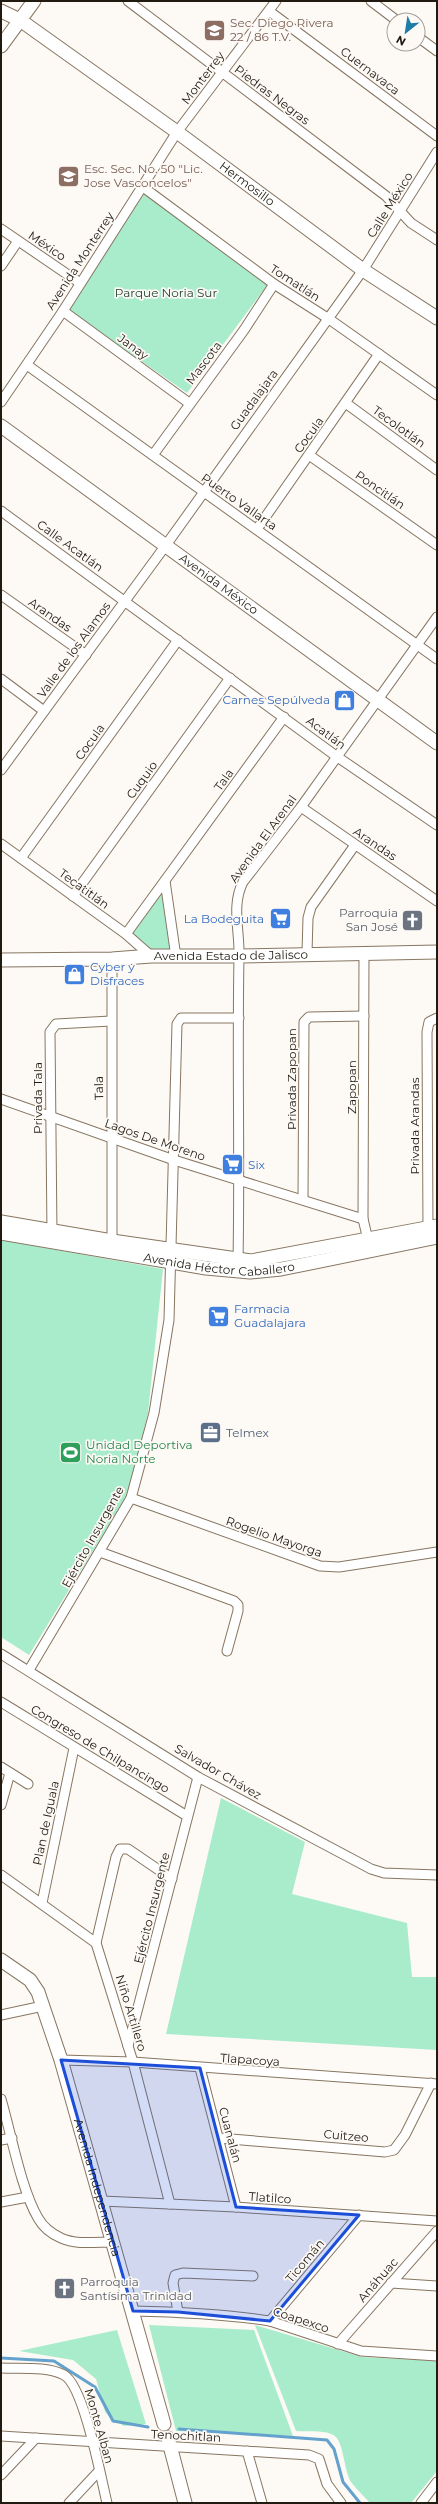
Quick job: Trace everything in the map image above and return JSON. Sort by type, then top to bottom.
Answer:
[{"type":"street","name":"Piedras Negras","points":[[128,1],[386,196],[411,222],[437,240]]},
{"type":"street","name":"Monterrey","points":[[177,132],[276,1]]},
{"type":"street","points":[[370,1],[386,13]]},
{"type":"street","points":[[1,46],[32,2]]},
{"type":"street","name":"Hermosillo","points":[[1,11],[20,20],[177,132],[363,270],[437,318]]},
{"type":"street","name":"Cuernavaca","points":[[269,11],[437,136]]},
{"type":"street","points":[[426,43],[437,51]]},
{"type":"street","name":"Avenida Monterrey","points":[[1,402],[63,311],[177,132]]},
{"type":"street","name":"Calle México","points":[[363,270],[400,210],[434,163],[437,152]]},
{"type":"street","name":"Tomatlán","points":[[143,187],[274,284],[380,354],[437,395]]},
{"type":"street","name":"México","points":[[1,229],[80,283]]},
{"type":"street","points":[[1,266],[18,241]]},
{"type":"street","name":"Guadalajara","points":[[166,545],[203,491],[363,270]]},
{"type":"street","name":"Mascota","points":[[153,455],[244,330],[274,284]]},
{"type":"street","name":"Janay","points":[[63,311],[190,403]]},
{"type":"street","name":"Cocula","points":[[257,529],[347,404],[380,354]]},
{"type":"street","name":"Puerto Vallarta","points":[[27,365],[437,659]]},
{"type":"street","name":"Tecolotlán","points":[[347,404],[437,470]]},
{"type":"street","name":"Avenida México","points":[[1,426],[437,743]]},
{"type":"street","name":"Poncitlán","points":[[310,455],[437,545]]},
{"type":"street","name":"Calle Acatlán","points":[[1,511],[125,601]]},
{"type":"street","name":"Valle de los Alamos","points":[[2,765],[86,655],[166,545]]},
{"type":"street","name":"Arandas","points":[[1,594],[86,655]]},
{"type":"street","name":"Acatlán","points":[[125,601],[336,756],[437,825]]},
{"type":"street","name":"Avenida El Arenal","points":[[246,1265],[240,1180],[239,956],[236,904],[240,887],[301,807],[376,699],[437,617]]},
{"type":"street","name":"Cocula","points":[[21,858],[178,640]]},
{"type":"street","name":"Cuquio","points":[[73,896],[230,678]]},
{"type":"street","points":[[1,679],[44,711]]},
{"type":"street","name":"Tala","points":[[126,934],[284,717]]},
{"type":"street","name":"Arandas","points":[[301,807],[437,900]]},
{"type":"street","name":"Tecatitlán","points":[[1,844],[126,934],[151,956]]},
{"type":"street","points":[[307,953],[308,918],[311,907],[355,845]]},
{"type":"street","points":[[165,881],[176,957]]},
{"type":"street","name":"Avenida Estado de Jalisco","points":[[1,960],[112,959],[151,956],[239,956],[307,953],[364,954],[437,952]]},
{"type":"street","name":"Zapopan","points":[[363,1219],[364,954]]},
{"type":"street","name":"Tala","points":[[112,959],[112,1241]]},
{"type":"street","name":"Privada Zapopan","points":[[303,1200],[304,1022],[309,1017],[364,1016]]},
{"type":"street","name":"Ejército Insurgente","points":[[29,1670],[131,1498],[154,1413],[169,1320],[172,1263],[176,1027],[181,1018],[239,1018]]},
{"type":"street","name":"Privada Arandas","points":[[433,1233],[427,1032],[429,1022],[437,1018]]},
{"type":"street","name":"Privada Tala","points":[[52,1235],[50,1032],[52,1026],[56,1024],[111,1021]]},
{"type":"street","name":"Lagos De Moreno","points":[[1,1100],[174,1160],[363,1219]]},
{"type":"street","points":[[363,1219],[370,1245]]},
{"type":"street","name":"Avenida Héctor Caballero","points":[[1,1222],[172,1263],[246,1265],[370,1245],[433,1233]]},
{"type":"street","name":"Avenida Héctor Caballero","points":[[1,1233],[52,1235],[112,1241],[172,1250],[246,1265]]},
{"type":"street","name":"Rogelio Mayorga","points":[[131,1498],[320,1566],[339,1567],[437,1552]]},
{"type":"street","points":[[100,1552],[234,1601],[238,1606],[238,1611],[227,1651]]},
{"type":"street","name":"Salvador Chávez","points":[[1,1654],[29,1670],[198,1777],[371,1869],[384,1873],[437,1875]]},
{"type":"street","name":"Congreso de Chilpancingo","points":[[1,1702],[187,1816]]},
{"type":"street","name":"Plan de Iguala","points":[[42,1903],[74,1748]]},
{"type":"street","points":[[1,1768],[28,1784]]},
{"type":"street","points":[[1,1805],[10,1772]]},
{"type":"street","name":"Ejército Insurgente","points":[[128,2046],[198,1777]]},
{"type":"street","points":[[1,1875],[96,1943],[116,1857],[120,1849],[128,1849],[172,1879]]},
{"type":"street","name":"Niño Artillero","points":[[96,1943],[133,2062],[170,2204]]},
{"type":"street","name":"Avenida Independencia","points":[[1,1960],[33,1983],[43,2006],[61,2060],[102,2201],[112,2242],[133,2311],[185,2503]]},
{"type":"street","points":[[1,2015],[43,2006]]},
{"type":"street","name":"Tlapacoya","points":[[61,2060],[133,2062],[434,2084]]},
{"type":"street","name":"Cuanalán","points":[[200,2068],[236,2207]]},
{"type":"street","name":"Cuitzeo","points":[[219,2138],[385,2152],[394,2150],[405,2135],[434,2084]]},
{"type":"street","points":[[1,2099],[28,2197],[38,2219],[49,2231],[73,2242],[112,2242]]},
{"type":"street","points":[[1,2140],[12,2138]]},
{"type":"street","points":[[1,2202],[28,2197]]},
{"type":"street","name":"Tlatilco","points":[[102,2201],[236,2207],[437,2221]]},
{"type":"street","name":"Ticomán","points":[[270,2321],[359,2215]]},
{"type":"street","name":"Anáhuac","points":[[338,2344],[437,2231]]},
{"type":"street","points":[[178,2312],[173,2283],[175,2275],[184,2273],[254,2276]]},
{"type":"street","points":[[391,2283],[437,2286]]},
{"type":"street","name":"Coapexco","points":[[133,2311],[178,2312],[270,2321],[338,2344],[368,2352],[437,2356]]},
{"type":"street","name":"Monte Alban","points":[[1,2368],[50,2371],[70,2379],[76,2387],[93,2442],[108,2503]]},
{"type":"street","name":"Tenochitlan","points":[[1,2436],[93,2442],[169,2443],[247,2452],[315,2456],[319,2459],[327,2484],[342,2503]]},
{"type":"street","points":[[1,2475],[36,2438]]},
{"type":"street","points":[[247,2452],[262,2503]]},
{"type":"street","points":[[69,2503],[99,2471]]},
{"type":"street","points":[[421,2503],[437,2482]]},
{"type":"highlighted area","points":[[61,2060],[200,2068],[236,2207],[359,2215],[270,2321],[178,2312],[133,2311]]},
{"type":"green space","name":"Parque Noria Sur","points":[[146,191],[268,284],[187,393],[67,309]]},
{"type":"green space","points":[[162,892],[170,950],[149,949],[132,934]]},
{"type":"green space","name":"Unidad Deportiva Noria Norte","points":[[1,1240],[163,1269],[148,1413],[129,1492],[29,1655],[1,1637]]},
{"type":"green space","points":[[221,1798],[305,1842],[292,1894],[407,1923],[412,1977],[437,1977],[437,2050],[166,2034]]},
{"type":"green space","points":[[149,2325],[254,2330],[293,2436],[176,2431]]},
{"type":"green space","points":[[255,2325],[362,2357],[437,2361],[437,2471],[411,2503],[370,2503],[351,2482],[341,2446],[336,2437],[332,2434],[323,2432],[296,2431]]},
{"type":"green space","points":[[117,2330],[146,2424],[124,2426],[112,2419],[105,2412],[96,2379],[73,2360],[19,2351]]},
{"type":"waterway","points":[[1,2358],[54,2361],[95,2387],[113,2421],[148,2427]]},
{"type":"waterway","points":[[179,2429],[327,2440],[334,2449],[343,2482],[360,2503]]},
{"type":"place","name":"Sec. Diego Rivera 22 / 86 T.V.","points":[[214,30]]},
{"type":"place","name":"Esc. Sec. No. 50 \"Lic. Jose Vasconcelos\"","points":[[69,176]]},
{"type":"place","name":"Carnes Sepúlveda","points":[[345,700]]},
{"type":"place","name":"La Bodeguita","points":[[280,919]]},
{"type":"place","name":"Parroquia San José","points":[[413,920]]},
{"type":"place","name":"Cyber y Disfraces","points":[[74,974]]},
{"type":"place","name":"Six","points":[[232,1165]]},
{"type":"place","name":"Farmacia Guadalajara","points":[[218,1316]]},
{"type":"place","name":"Telmex","points":[[211,1433]]},
{"type":"place","name":"Unidad Deportiva Noria Norte","points":[[70,1452]]},
{"type":"place","name":"Parroquia Santísima Trinidad","points":[[64,2289]]}]
